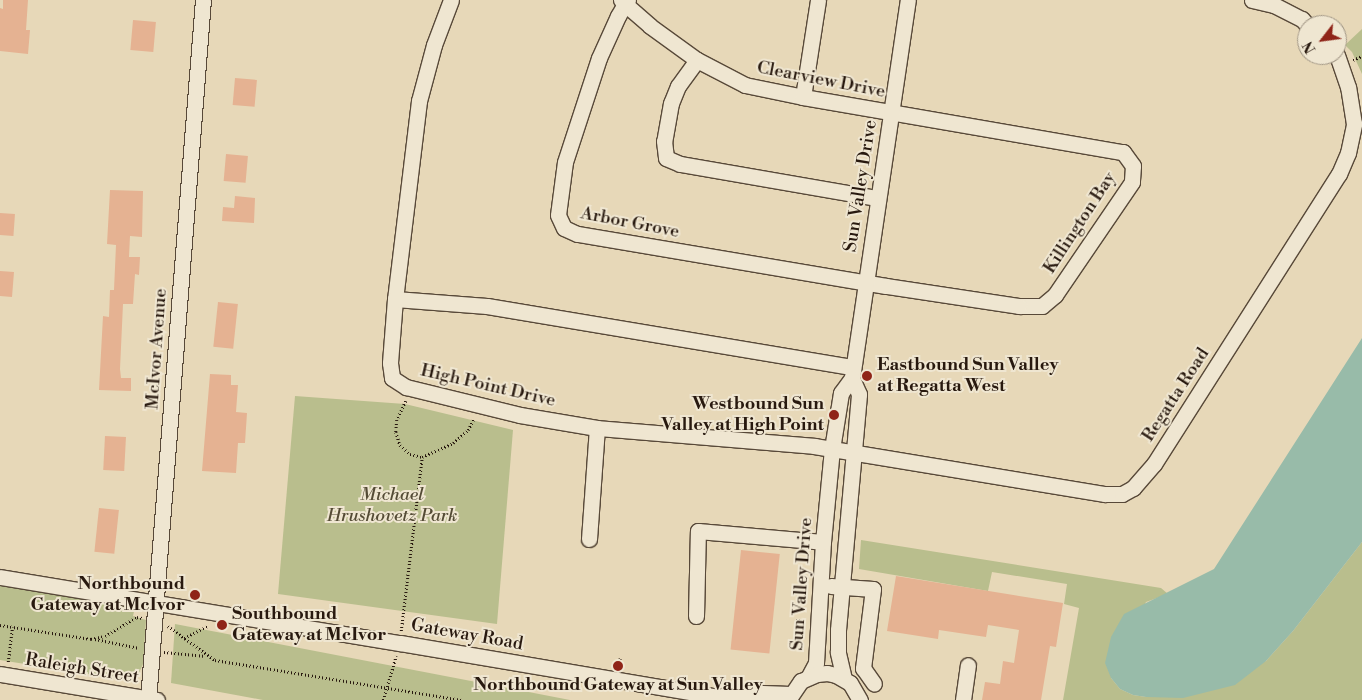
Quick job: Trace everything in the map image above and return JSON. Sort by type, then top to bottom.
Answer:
[{"type":"street","name":"McIvor Avenue","points":[[151,700],[156,604],[203,0]]},
{"type":"street","name":"High Point Drive","points":[[451,0],[434,45],[419,101],[395,299],[390,363],[392,378],[410,388],[477,404],[597,428],[843,450]]},
{"type":"street","points":[[803,98],[818,0]]},
{"type":"street","name":"Sun Valley Drive","points":[[844,679],[838,653],[843,450],[841,393],[853,372],[877,198],[908,0]]},
{"type":"street","points":[[1252,0],[1274,6],[1297,18]]},
{"type":"street","name":"Clearview Drive","points":[[625,1],[650,26],[697,60],[745,85],[803,98],[891,113]]},
{"type":"street","name":"Arbor Grove","points":[[625,1],[599,58],[565,162],[558,215],[564,228],[592,238],[865,282]]},
{"type":"street","points":[[697,60],[678,86],[671,103],[664,142],[666,158],[680,164],[877,198]]},
{"type":"street","name":"Regatta Road","points":[[843,450],[1105,494],[1122,494],[1133,488],[1154,464],[1339,174],[1348,153],[1354,124],[1348,87],[1340,65]]},
{"type":"street","name":"Killington Bay","points":[[865,282],[1019,306],[1042,306],[1055,295],[1132,182],[1133,166],[1123,152],[891,113]]},
{"type":"street","points":[[395,299],[487,306],[853,372]]},
{"type":"street","name":"Sun Valley Drive","points":[[809,676],[816,663],[823,542],[843,450],[859,394],[853,372]]},
{"type":"street","points":[[589,540],[597,428]]},
{"type":"street","points":[[696,616],[698,531],[823,542]]},
{"type":"street","name":"Gateway Road","points":[[0,577],[400,643],[721,699],[736,692],[789,697],[801,681],[809,676]]},
{"type":"street","points":[[820,586],[873,589],[863,668],[874,684]]},
{"type":"street","points":[[963,700],[968,665]]},
{"type":"street","points":[[809,676],[827,673],[844,679],[854,689],[860,700]]},
{"type":"street","name":"Raleigh Street","points":[[3,675],[151,700]]},
{"type":"path","points":[[410,388],[398,420],[397,438],[404,450],[422,456],[453,443],[463,436],[473,421],[477,404]]},
{"type":"path","points":[[383,700],[400,643],[422,456]]},
{"type":"path","points":[[0,625],[91,639],[113,632],[137,617],[155,619],[166,624],[215,660],[462,700]]},
{"type":"path","points":[[796,620],[806,620]]},
{"type":"path","points":[[184,638],[212,624]]},
{"type":"path","points":[[3,675],[12,627]]},
{"type":"path","points":[[618,666],[620,658]]},
{"type":"green space","points":[[1362,29],[1362,74],[1352,52],[1347,47],[1347,43]]},
{"type":"green space","name":"Michael Hrushovetz Park","points":[[295,396],[405,404],[513,430],[497,624],[278,594]]},
{"type":"green space","points":[[861,540],[1161,588],[1168,594],[1146,602],[1111,678],[1120,689],[1133,695],[1146,697],[1266,661],[1293,631],[1362,542],[1362,700],[1063,700],[1079,608],[1064,604],[1067,584],[992,572],[988,591],[859,569]]},
{"type":"green space","points":[[0,585],[135,607],[133,616],[146,620],[143,664],[138,675],[125,680],[0,660]]},
{"type":"green space","points":[[175,624],[570,700],[263,700],[171,683]]},
{"type":"shaded area","points":[[1362,338],[1362,542],[1293,631],[1266,661],[1235,685],[1183,698],[1146,697],[1133,695],[1120,689],[1111,678],[1105,663],[1111,637],[1124,614],[1214,569]]},
{"type":"building","points":[[3,0],[28,0],[26,30],[30,30],[28,54],[0,51],[0,8],[3,9]]},
{"type":"building","points":[[133,20],[156,22],[153,52],[130,50]]},
{"type":"building","points":[[235,78],[257,80],[255,107],[233,105]]},
{"type":"building","points":[[226,154],[248,156],[246,183],[224,181]]},
{"type":"building","points":[[110,190],[143,191],[142,237],[130,236],[129,257],[140,257],[139,275],[135,274],[133,304],[123,304],[120,369],[121,378],[131,378],[131,391],[99,390],[103,316],[109,317],[110,290],[114,290],[116,245],[107,244]]},
{"type":"building","points":[[235,196],[255,198],[254,223],[222,221],[223,207],[234,208]]},
{"type":"building","points":[[0,213],[15,214],[13,236],[0,235]]},
{"type":"building","points":[[0,271],[14,272],[12,297],[0,296]]},
{"type":"building","points":[[218,302],[238,304],[233,349],[213,347]]},
{"type":"building","points":[[210,374],[231,375],[231,385],[238,385],[236,412],[247,413],[245,443],[238,443],[236,473],[202,471]]},
{"type":"building","points":[[105,436],[126,437],[124,471],[103,470]]},
{"type":"building","points":[[99,508],[119,510],[114,554],[94,552]]},
{"type":"building","points":[[741,550],[780,554],[769,654],[731,649]]},
{"type":"building","points":[[896,576],[1063,603],[1056,647],[1050,646],[1041,700],[982,700],[985,682],[1000,684],[1003,661],[1014,663],[1019,630],[988,625],[986,637],[939,630],[938,639],[887,631]]},
{"type":"place","name":"Eastbound Sun Valley at Regatta West","points":[[867,376]]},
{"type":"place","name":"Westbound Sun Valley at High Point","points":[[834,415]]},
{"type":"place","name":"Northbound Gateway at McIvor","points":[[195,595]]},
{"type":"place","name":"Southbound Gateway at McIvor","points":[[222,625]]},
{"type":"place","name":"Northbound Gateway at Sun Valley","points":[[618,666]]}]
